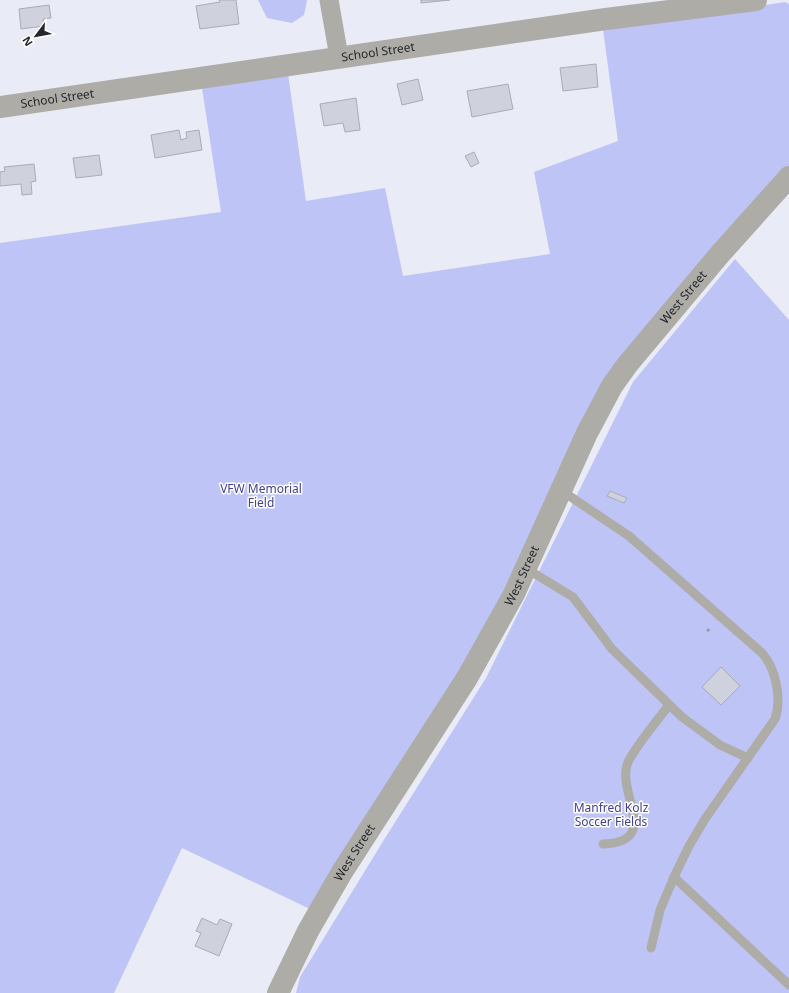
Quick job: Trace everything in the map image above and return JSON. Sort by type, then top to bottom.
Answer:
[{"type":"street","points":[[329,0],[339,57]]},
{"type":"street","name":"School Street","points":[[0,107],[606,19],[756,0]]},
{"type":"street","name":"West Street","points":[[278,993],[308,931],[364,837],[467,678],[514,594],[599,408],[627,365],[720,254],[789,177]]},
{"type":"lane","points":[[562,491],[629,536],[764,656],[773,675],[778,705],[773,722],[705,819],[689,846],[660,910],[651,948]]},
{"type":"lane","points":[[526,569],[572,597],[612,649],[669,705],[700,732],[726,748],[748,758]]},
{"type":"lane","points":[[603,844],[620,841],[633,830],[635,823],[634,814],[626,785],[627,765],[669,705]]},
{"type":"lane","points":[[674,877],[789,985]]},
{"type":"path","points":[[707,631],[711,628]]},
{"type":"green space","points":[[258,0],[307,0],[304,15],[292,23],[267,18]]},
{"type":"green space","name":"VFW Memorial Field","points":[[785,2],[789,4],[789,166],[682,283],[485,631],[310,909],[182,848],[114,993],[0,993],[0,243],[221,212],[202,88],[288,74],[306,201],[385,188],[403,276],[550,254],[534,172],[618,141],[603,29]]},
{"type":"green space","name":"Manfred Kolz Soccer Fields","points":[[735,259],[789,320],[789,993],[296,993],[300,977],[486,678],[633,382]]},
{"type":"building","points":[[219,0],[236,0],[239,24],[200,29],[196,6],[220,2]]},
{"type":"building","points":[[421,0],[450,0],[421,3]]},
{"type":"building","points":[[49,5],[51,18],[43,19],[44,26],[21,29],[19,9]]},
{"type":"building","points":[[596,64],[598,87],[563,91],[560,68]]},
{"type":"building","points":[[418,79],[423,100],[402,105],[397,84]]},
{"type":"building","points":[[508,84],[513,109],[472,117],[467,91]]},
{"type":"building","points":[[356,98],[360,130],[345,132],[343,123],[324,126],[320,104]]},
{"type":"building","points":[[179,130],[181,140],[187,138],[186,132],[199,130],[202,150],[155,158],[151,135]]},
{"type":"building","points":[[474,152],[479,163],[471,167],[465,156]]},
{"type":"building","points":[[99,155],[102,175],[76,178],[73,158]]},
{"type":"building","points":[[34,164],[36,181],[31,182],[32,194],[22,195],[21,184],[0,186],[0,172],[5,171],[4,167]]},
{"type":"building","points":[[610,491],[627,498],[624,503],[607,496]]},
{"type":"building","points":[[721,667],[740,686],[721,705],[702,687]]},
{"type":"building","points":[[202,918],[217,925],[220,919],[232,924],[219,956],[195,946],[201,933],[196,931]]}]
